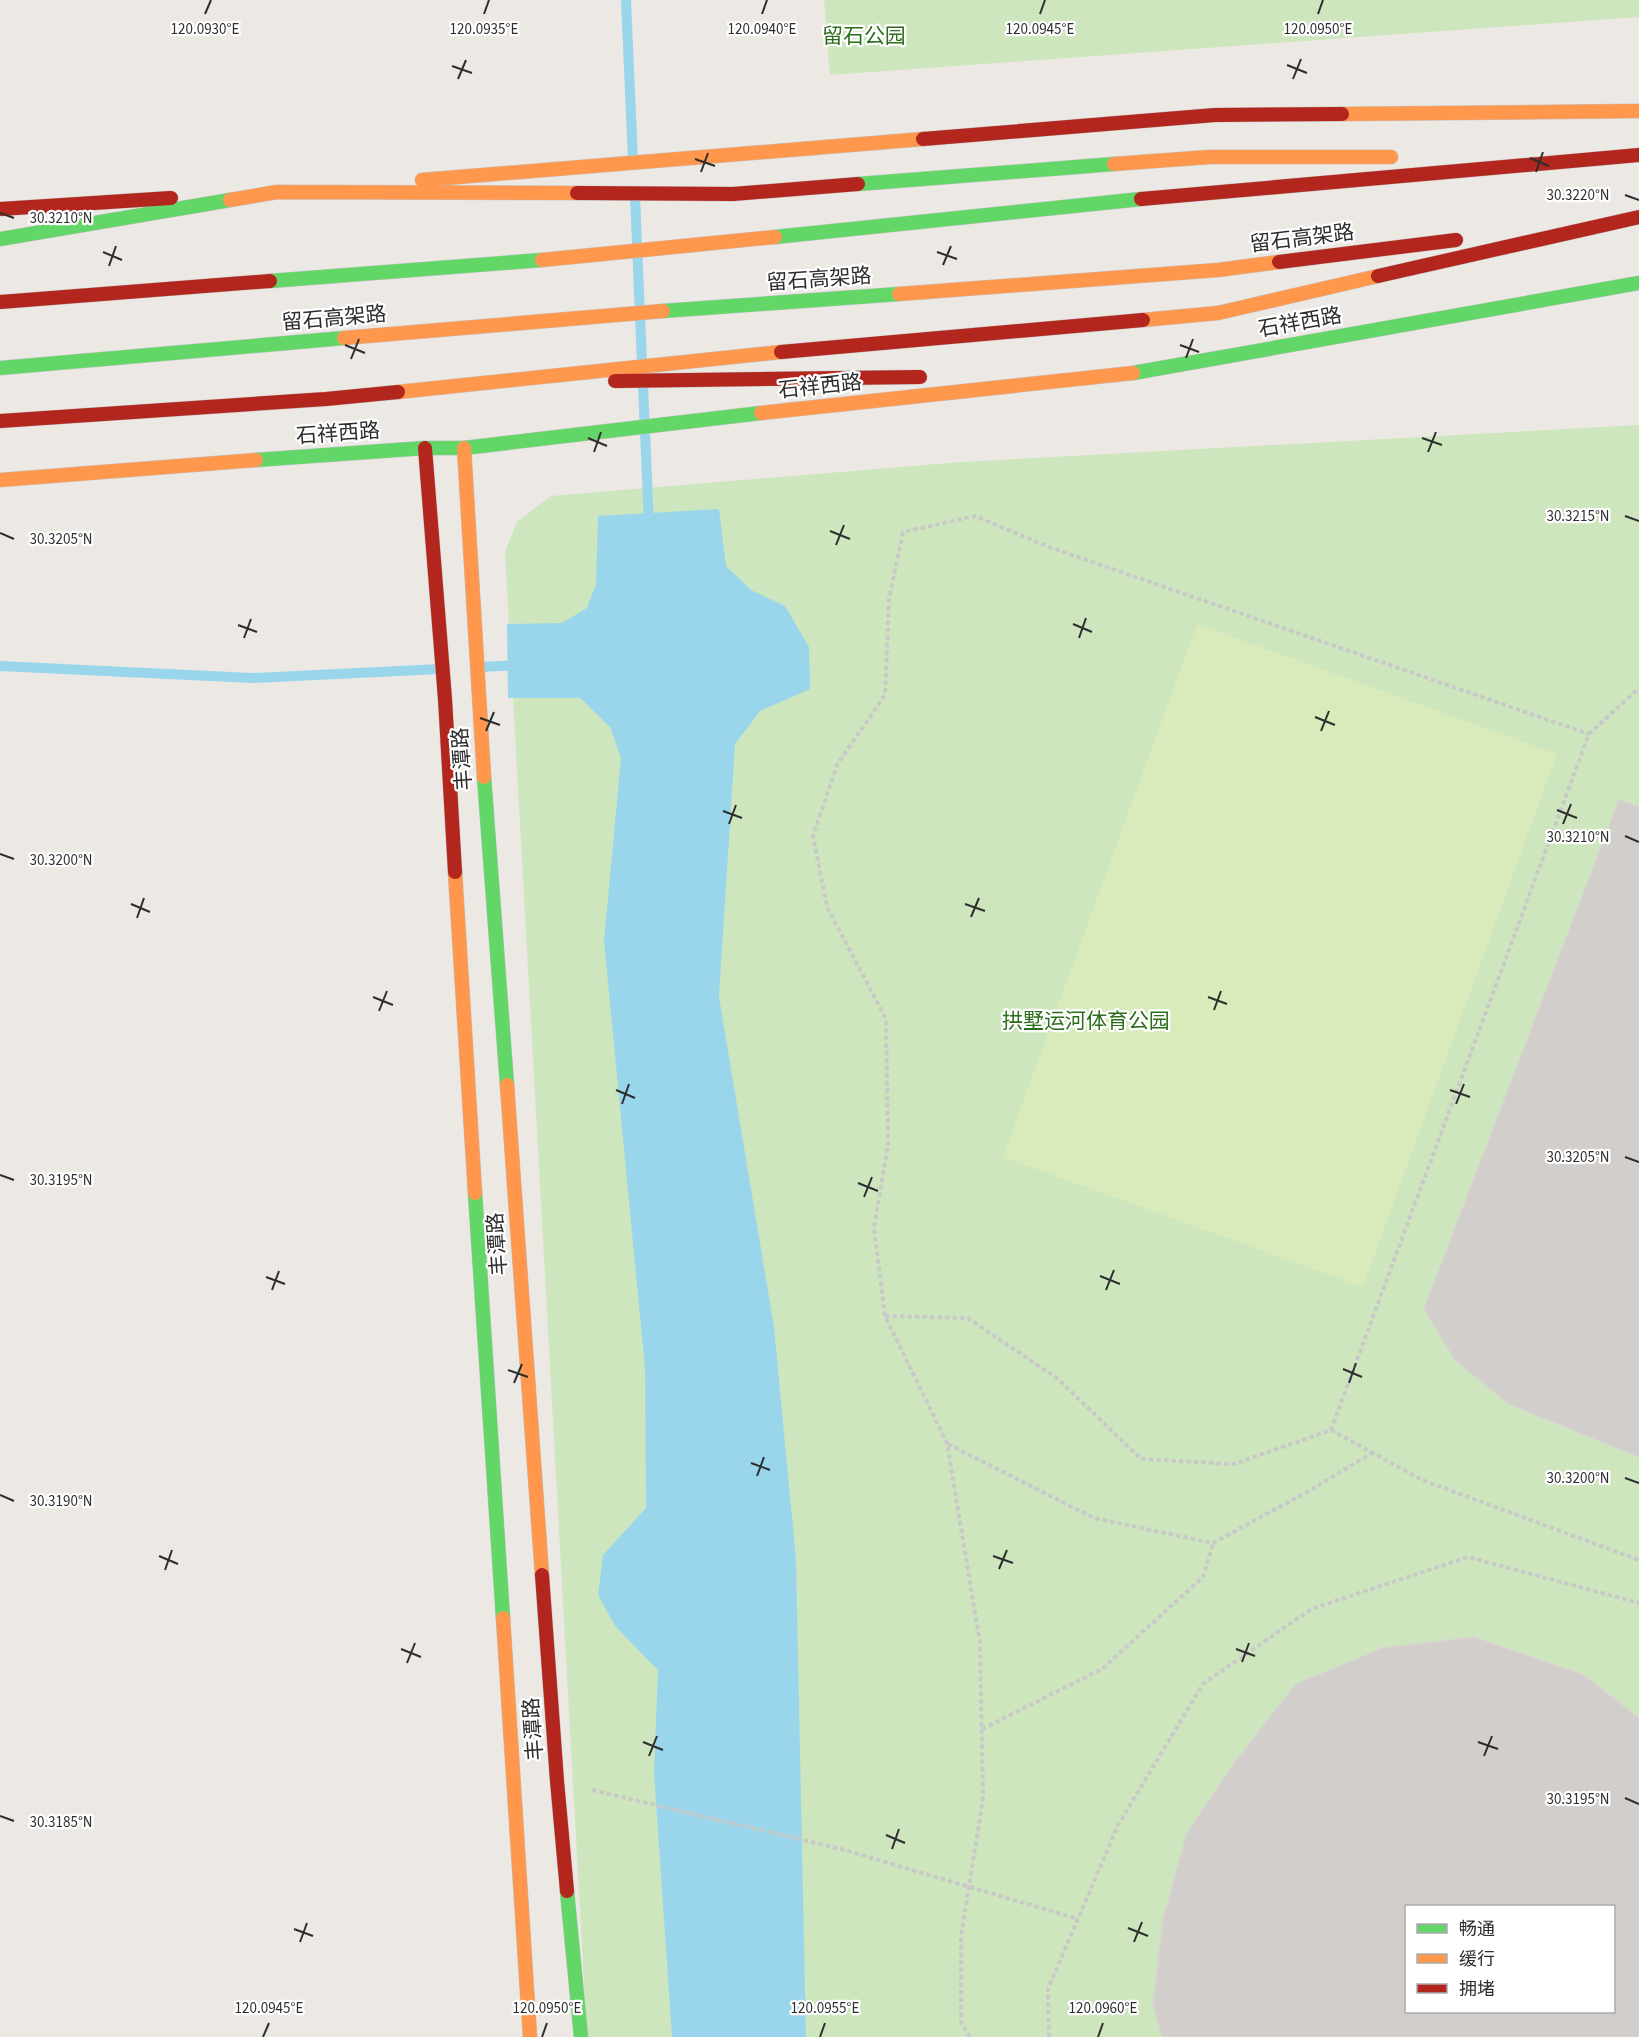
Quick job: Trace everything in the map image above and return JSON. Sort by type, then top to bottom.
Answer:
[{"type":"main road","points":[[0,209],[277,192],[1215,115],[1639,111]]},
{"type":"main road","name":"留石高架路","points":[[0,302],[608,255],[1212,192],[1639,155]]},
{"type":"main road","points":[[0,239],[277,192],[733,194],[1209,157],[1400,157]]},
{"type":"main road","points":[[1448,158],[1603,158]]},
{"type":"main road","points":[[1498,234],[1639,217]]},
{"type":"main road","points":[[618,375],[723,358],[1218,313],[1639,217]]},
{"type":"main road","name":"留石高架路","points":[[0,368],[609,315],[1218,270],[1475,237]]},
{"type":"main road","name":"石祥西路","points":[[0,480],[425,448],[464,448],[624,428],[1135,373],[1639,283]]},
{"type":"main road","points":[[980,376],[1135,373]]},
{"type":"main road","points":[[0,422],[326,399],[489,382],[618,375],[718,380],[932,377]]},
{"type":"main road","name":"丰潭路","points":[[425,448],[445,699],[466,1073],[530,2037]]},
{"type":"main road","name":"丰潭路","points":[[464,448],[478,691],[557,1781],[580,2037]]},
{"type":"path","points":[[970,2037],[961,2022],[961,1936],[983,1799],[980,1643],[947,1443],[885,1316],[874,1228],[888,1145],[886,1019],[827,907],[813,836],[837,765],[885,695],[889,599],[903,532],[975,516],[1049,547],[1589,734]]},
{"type":"path","points":[[1331,1430],[1589,734],[1639,688]]},
{"type":"path","points":[[885,1316],[968,1318],[1058,1379],[1141,1459],[1234,1464],[1331,1430],[1422,1480],[1639,1560]]},
{"type":"path","points":[[947,1443],[1094,1518],[1213,1543],[1307,1492],[1372,1453]]},
{"type":"path","points":[[982,1729],[1102,1670],[1203,1577],[1213,1543]]},
{"type":"path","points":[[1048,2037],[1048,1989],[1118,1825],[1203,1684],[1311,1609],[1468,1557],[1639,1603]]},
{"type":"path","points":[[619,1797],[841,1849],[1078,1919]]},
{"type":"green space","name":"留石公园","points":[[824,0],[1639,0],[1639,17],[830,75]]},
{"type":"green space","name":"拱墅运河体育公园","points":[[1639,425],[1639,2037],[587,2037],[505,552],[517,522],[551,496],[961,462]]},
{"type":"green space","points":[[1197,624],[1557,754],[1363,1287],[1003,1157]]},
{"type":"water","points":[[719,509],[726,566],[751,590],[785,606],[809,647],[810,689],[760,711],[735,744],[719,997],[774,1327],[796,1559],[806,2037],[672,2037],[654,1773],[658,1670],[615,1626],[598,1595],[603,1555],[646,1508],[645,1368],[604,941],[621,758],[610,727],[580,698],[508,698],[507,624],[562,623],[587,608],[596,584],[598,516]]},
{"type":"building","points":[[1619,800],[1639,807],[1639,1457],[1509,1404],[1455,1360],[1424,1309]]},
{"type":"building","points":[[1474,1637],[1583,1675],[1639,1718],[1639,2037],[1162,2037],[1153,2005],[1163,1919],[1187,1833],[1237,1759],[1296,1684],[1383,1648]]},
{"type":"waterway","points":[[626,0],[633,160]]},
{"type":"waterway","points":[[635,196],[642,364]]},
{"type":"waterway","points":[[643,385],[649,525]]},
{"type":"waterway","points":[[480,667],[521,665]]},
{"type":"waterway","points":[[0,666],[252,678],[440,669]]},
{"type":"traffic: fast","points":[[858,184],[1114,164]]},
{"type":"traffic: fast","points":[[775,237],[1141,199]]},
{"type":"traffic: fast","points":[[0,239],[230,200]]},
{"type":"traffic: fast","points":[[270,281],[542,260]]},
{"type":"traffic: fast","points":[[1133,373],[1639,283]]},
{"type":"traffic: fast","points":[[663,311],[899,294]]},
{"type":"traffic: fast","points":[[0,368],[344,338]]},
{"type":"traffic: fast","points":[[256,460],[425,448],[464,448],[761,413]]},
{"type":"traffic: fast","points":[[484,777],[507,1085]]},
{"type":"traffic: fast","points":[[475,1193],[503,1618]]},
{"type":"traffic: fast","points":[[567,1891],[581,2037]]},
{"type":"traffic: slow","points":[[1342,114],[1639,111]]},
{"type":"traffic: slow","points":[[422,180],[923,139]]},
{"type":"traffic: slow","points":[[1114,164],[1209,157],[1391,157]]},
{"type":"traffic: slow","points":[[230,200],[277,192],[577,193]]},
{"type":"traffic: slow","points":[[542,260],[775,237]]},
{"type":"traffic: slow","points":[[899,294],[1218,270],[1279,262]]},
{"type":"traffic: slow","points":[[1143,320],[1218,313],[1378,276]]},
{"type":"traffic: slow","points":[[344,338],[663,311]]},
{"type":"traffic: slow","points":[[398,392],[781,352]]},
{"type":"traffic: slow","points":[[761,413],[1133,373]]},
{"type":"traffic: slow","points":[[464,448],[484,777]]},
{"type":"traffic: slow","points":[[0,480],[256,460]]},
{"type":"traffic: slow","points":[[455,872],[475,1193]]},
{"type":"traffic: slow","points":[[507,1085],[542,1575]]},
{"type":"traffic: slow","points":[[503,1618],[530,2037]]},
{"type":"traffic: jam","points":[[923,139],[1215,115],[1342,114]]},
{"type":"traffic: jam","points":[[1141,199],[1639,155]]},
{"type":"traffic: jam","points":[[577,193],[733,194],[858,184]]},
{"type":"traffic: jam","points":[[0,209],[171,198]]},
{"type":"traffic: jam","points":[[1378,276],[1639,217]]},
{"type":"traffic: jam","points":[[1279,262],[1456,240]]},
{"type":"traffic: jam","points":[[0,302],[270,281]]},
{"type":"traffic: jam","points":[[781,352],[1143,320]]},
{"type":"traffic: jam","points":[[615,381],[920,377]]},
{"type":"traffic: jam","points":[[0,421],[398,392]]},
{"type":"traffic: jam","points":[[425,448],[445,699],[455,872]]},
{"type":"traffic: jam","points":[[542,1575],[567,1891]]}]
